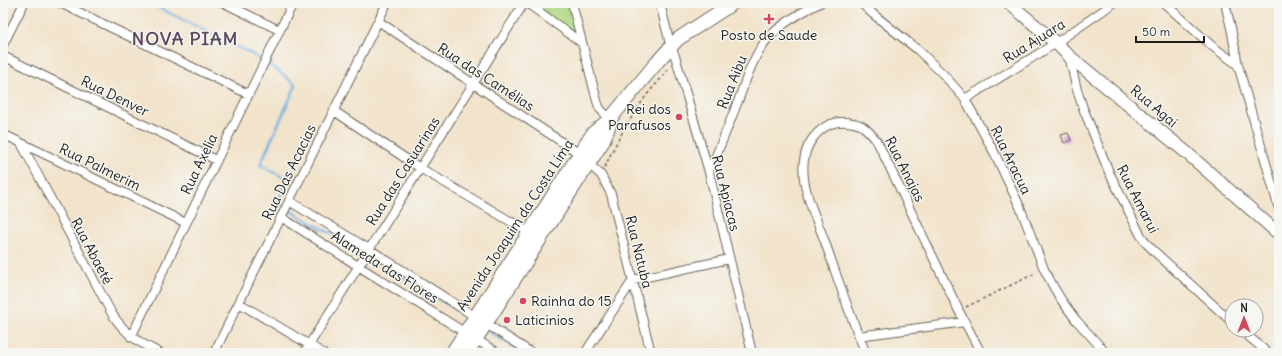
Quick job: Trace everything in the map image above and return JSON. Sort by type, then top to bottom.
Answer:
[{"type":"main road","name":"Avenida Joaquim da Costa Lima","points":[[467,353],[476,339],[481,320],[535,236],[593,133],[603,123],[610,119],[670,43],[733,3]]},
{"type":"main road","name":"Avenida Joaquim da Costa Lima","points":[[535,236],[589,164],[602,143],[608,129],[610,119]]},
{"type":"main road","name":"Avenida Joaquim da Costa Lima","points":[[452,353],[465,332],[481,320]]},
{"type":"street","points":[[3,45],[24,3]]},
{"type":"street","points":[[60,3],[248,94]]},
{"type":"street","points":[[224,3],[279,30]]},
{"type":"street","name":"Rua Axelia","points":[[131,337],[293,3]]},
{"type":"street","name":"Rua Das Acacias","points":[[214,353],[387,3]]},
{"type":"street","name":"Rua das Casuarinas","points":[[304,353],[524,3]]},
{"type":"street","points":[[527,3],[582,43]]},
{"type":"street","points":[[572,3],[597,101],[600,109],[610,119]]},
{"type":"street","points":[[660,3],[670,43]]},
{"type":"street","name":"Rua Aibu","points":[[708,172],[725,136],[755,57],[763,45],[789,20],[820,3]]},
{"type":"street","name":"Rua Aracua","points":[[860,3],[918,50],[943,74],[965,99],[995,154],[1020,207],[1044,269],[1062,301],[1076,320],[1106,353]]},
{"type":"street","name":"Rua Agai","points":[[1009,3],[1069,56],[1187,153],[1279,234]]},
{"type":"street","name":"Rua Ajuara","points":[[965,99],[1056,43],[1114,3]]},
{"type":"street","points":[[1164,3],[1212,46],[1238,65]]},
{"type":"street","points":[[1225,3],[1238,65],[1279,209]]},
{"type":"street","name":"Rua das Camélias","points":[[378,21],[472,85],[580,154]]},
{"type":"street","name":"Rua Apiacas","points":[[670,43],[676,59],[708,172],[752,353]]},
{"type":"street","name":"Rua Denver","points":[[3,56],[216,160]]},
{"type":"street","name":"Rua Amarui","points":[[1069,56],[1083,108],[1109,172],[1140,234],[1154,252],[1224,315]]},
{"type":"street","points":[[334,111],[420,168],[535,236]]},
{"type":"street","name":"Rua Anajas","points":[[866,353],[842,293],[810,202],[804,179],[804,160],[814,136],[820,130],[834,123],[854,123],[862,126],[878,143],[959,311],[981,353]]},
{"type":"street","name":"Rua Palmerim","points":[[3,134],[186,223]]},
{"type":"street","name":"Rua Abaeté","points":[[21,143],[119,326],[131,337],[160,353]]},
{"type":"street","name":"Rua Natuba","points":[[589,164],[601,175],[611,194],[651,353]]},
{"type":"street","points":[[289,201],[369,249],[532,353]]},
{"type":"street","name":"Alameda das Flores","points":[[281,217],[498,353]]},
{"type":"street","points":[[585,353],[633,280],[729,258]]},
{"type":"street","points":[[239,303],[323,353]]},
{"type":"street","points":[[858,336],[965,322]]},
{"type":"street","points":[[1250,338],[1268,353]]},
{"type":"path","points":[[601,175],[611,152],[628,125],[650,92],[676,59]]},
{"type":"path","points":[[959,311],[1044,269]]},
{"type":"green space","points":[[529,3],[572,3],[580,37]]},
{"type":"building","points":[[1068,133],[1071,140],[1064,143],[1061,135]]},
{"type":"waterway","points":[[149,3],[248,52],[273,67],[296,85],[260,165],[287,179],[278,203],[356,247],[469,318]]},
{"type":"waterway","points":[[486,330],[523,353]]},
{"type":"place","name":"Posto de Saude","points":[[769,19]]},
{"type":"place","name":"Rei dos Parafusos","points":[[679,117]]},
{"type":"place","name":"Rainha do 15","points":[[523,301]]},
{"type":"place","name":"Laticinios","points":[[507,320]]},
{"type":"district","name":"NOVA PIAM","points":[[185,38]]}]
